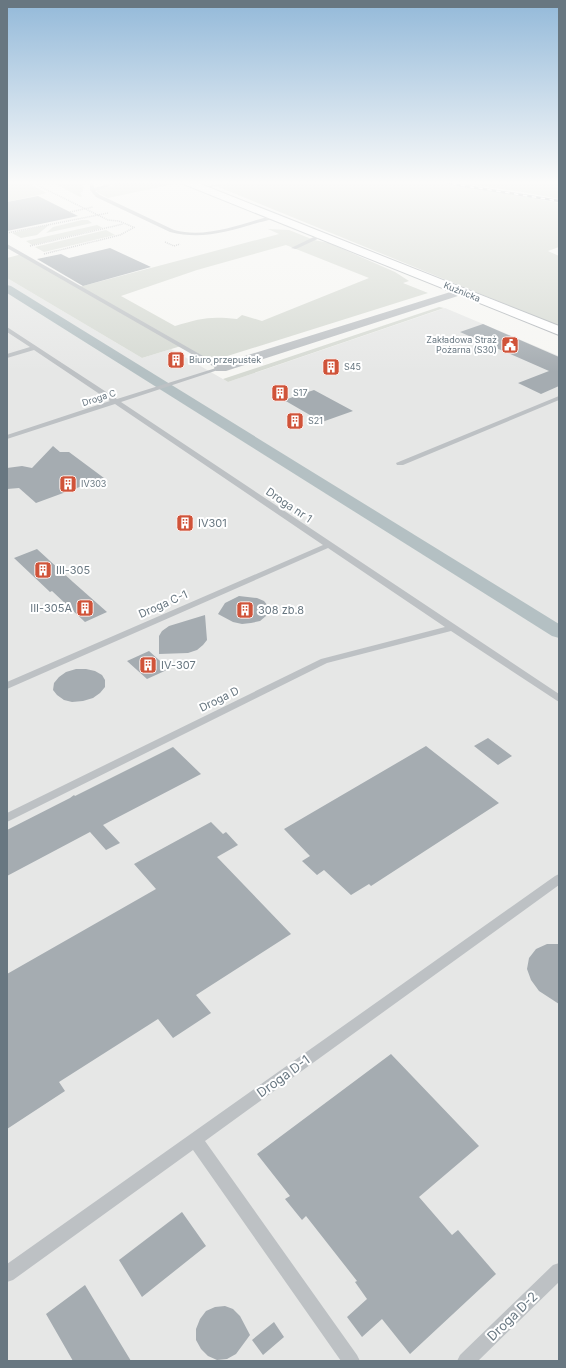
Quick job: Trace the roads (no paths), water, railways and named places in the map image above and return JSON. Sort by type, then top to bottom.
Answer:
[{"type":"street","name":"Kuźnicka","points":[[346,245],[559,331]]},
{"type":"street","points":[[221,368],[460,292]]},
{"type":"lane","points":[[294,248],[301,245]]},
{"type":"lane","points":[[7,246],[221,368]]},
{"type":"lane","name":"Droga nr 1","points":[[7,329],[559,700]]},
{"type":"lane","points":[[7,356],[35,348]]},
{"type":"lane","name":"Droga C","points":[[7,437],[221,368]]},
{"type":"lane","points":[[400,463],[559,398]]},
{"type":"lane","name":"Droga C-1","points":[[7,686],[329,545]]},
{"type":"lane","name":"Droga D","points":[[7,818],[324,660],[452,628]]},
{"type":"lane","name":"Droga D-1","points":[[7,1274],[559,879]]},
{"type":"lane","points":[[195,1140],[351,1361]]},
{"type":"lane","name":"Droga D-2","points":[[466,1361],[559,1271]]},
{"type":"waterway","points":[[7,288],[559,632]]},
{"type":"place","name":"Zakładowa Straż Pożarna (S30)","points":[[510,345]]},
{"type":"place","name":"Biuro przepustek","points":[[176,360]]},
{"type":"place","name":"S45","points":[[331,367]]},
{"type":"place","name":"S17","points":[[280,393]]},
{"type":"place","name":"S21","points":[[295,421]]},
{"type":"place","name":"IV303","points":[[68,484]]},
{"type":"place","name":"IV301","points":[[185,523]]},
{"type":"place","name":"III-305","points":[[43,570]]},
{"type":"place","name":"III-305A","points":[[85,608]]},
{"type":"place","name":"308 zb.8","points":[[245,610]]},
{"type":"place","name":"IV-307","points":[[148,665]]}]
